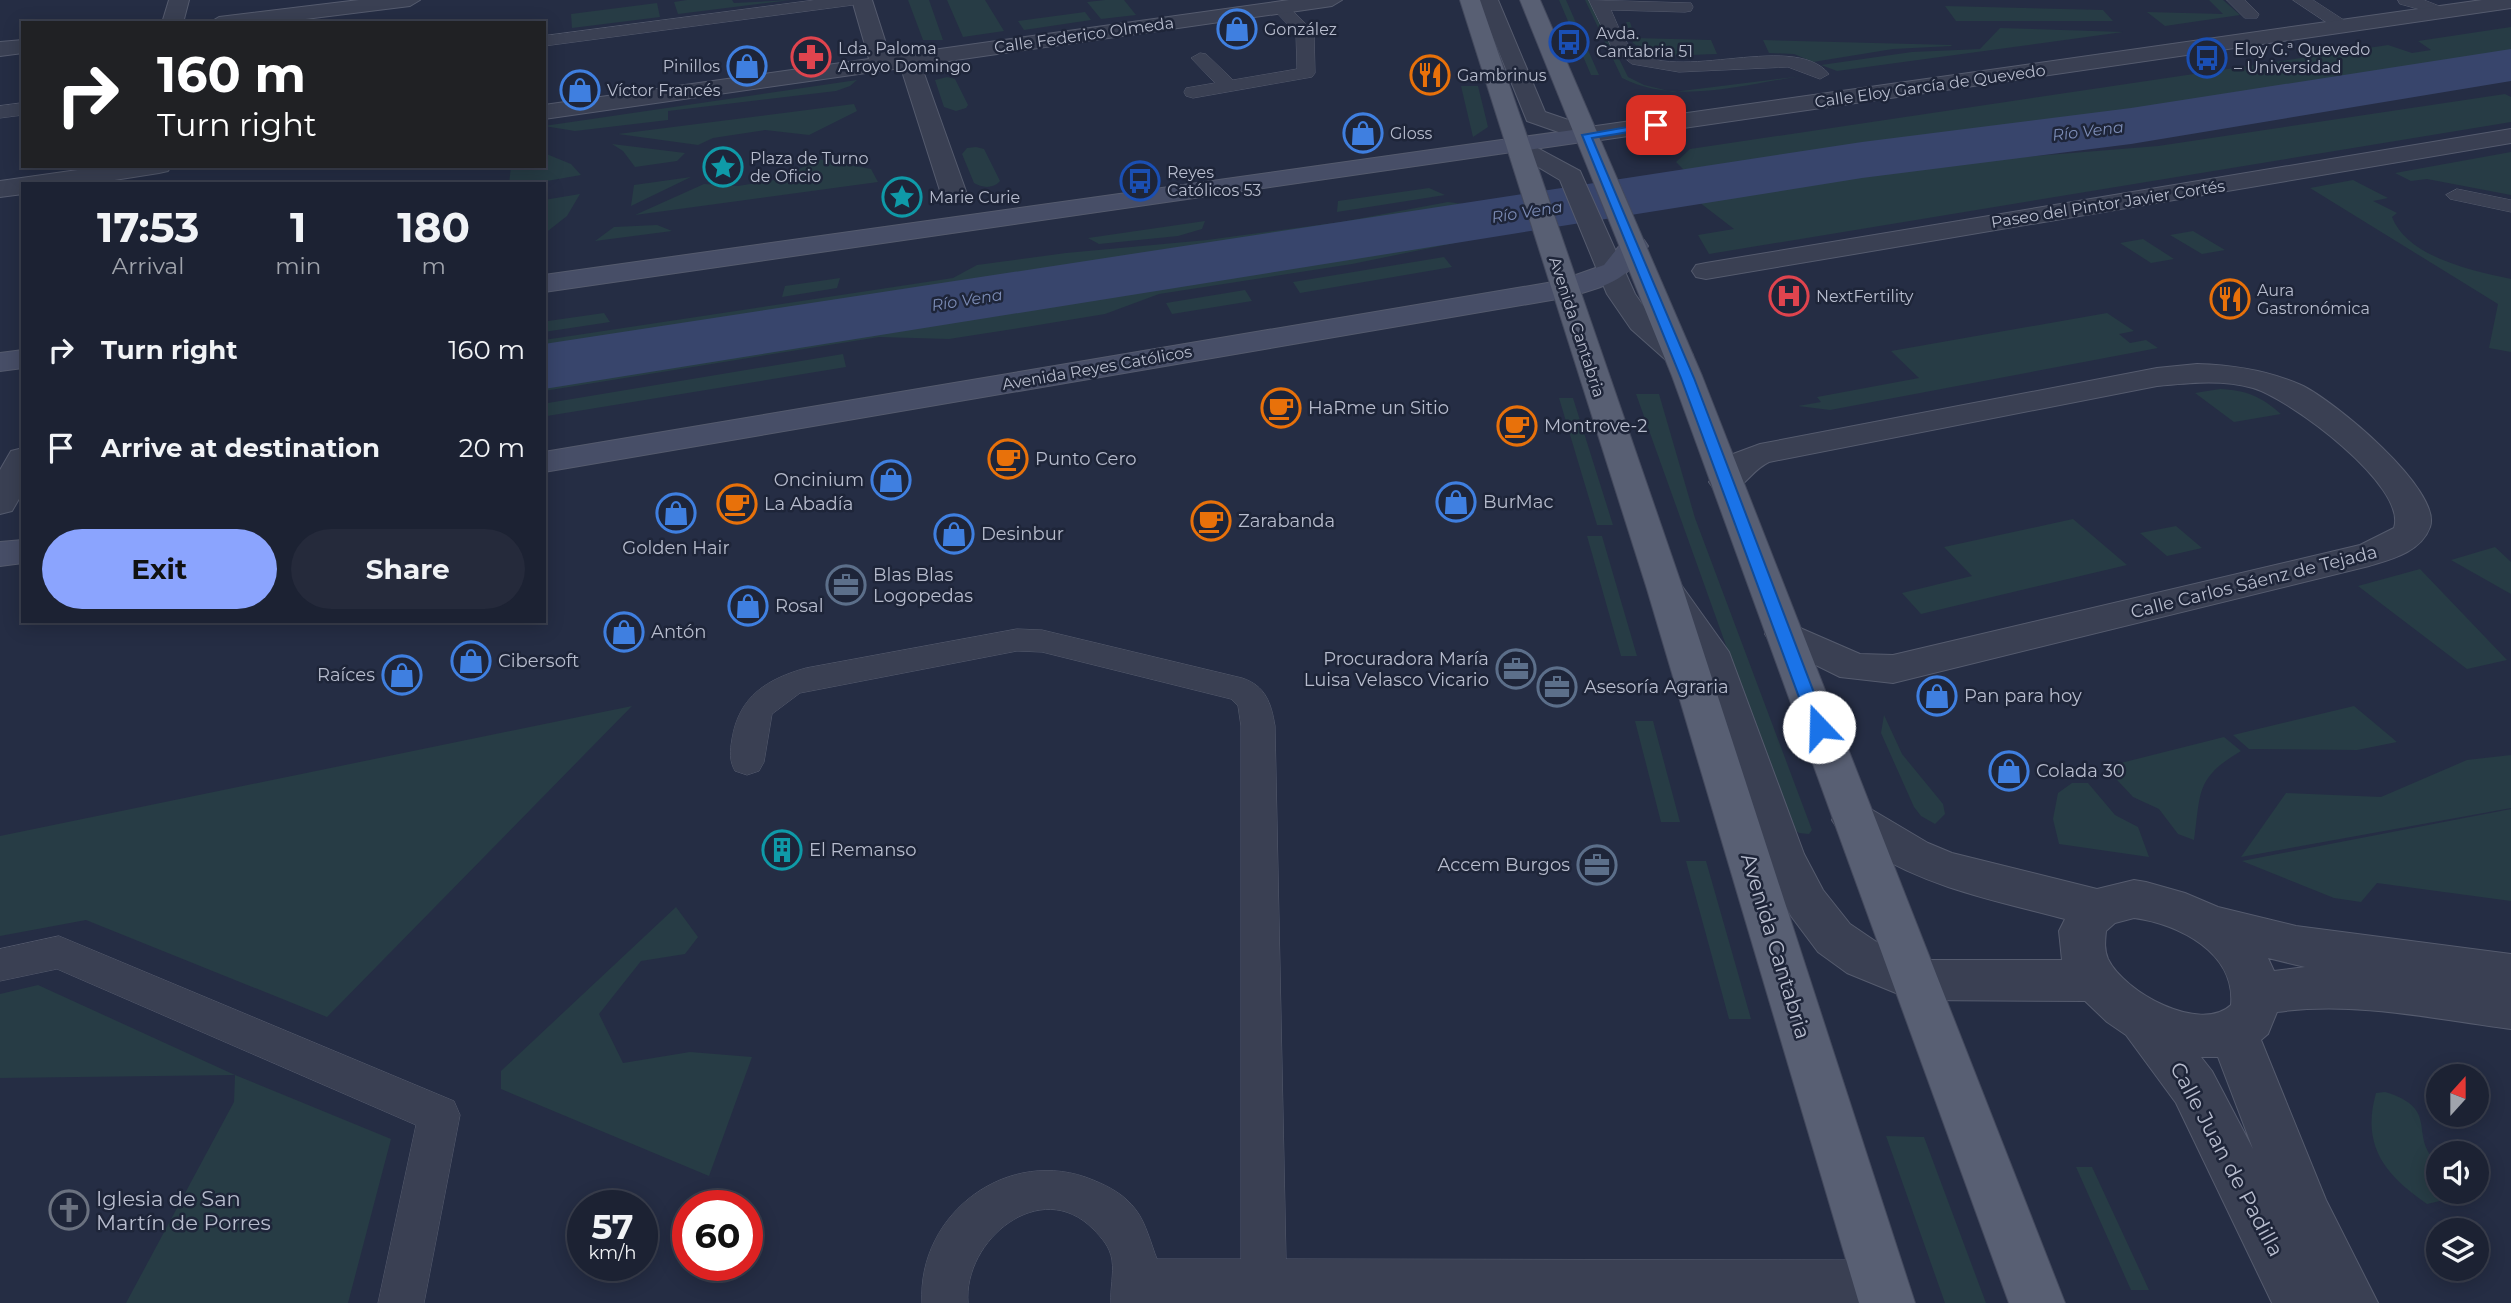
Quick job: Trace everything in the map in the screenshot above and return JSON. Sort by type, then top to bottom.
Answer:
[{"type":"main road","name":"Avenida Cantabria","points":[[1470,0],[1563,289],[1665,589],[1884,1293]]},
{"type":"main road","points":[[1530,0],[1622,214],[1678,355],[2037,1303]]},
{"type":"street","points":[[173,21],[179,0]]},
{"type":"street","points":[[236,21],[410,0]]},
{"type":"street","points":[[862,0],[882,64]]},
{"type":"street","name":"Calle Federico Olmeda","points":[[546,112],[1283,4],[1332,0]]},
{"type":"street","points":[[1488,0],[1535,116],[1587,135]]},
{"type":"street","name":"Calle Eloy García de Quevedo","points":[[1517,144],[2511,2]]},
{"type":"street","points":[[0,49],[21,46]]},
{"type":"street","points":[[912,68],[955,197]]},
{"type":"street","name":"Paseo del Pintor Javier Cortés","points":[[1706,271],[2511,136]]},
{"type":"street","points":[[546,284],[1517,144],[1571,176],[1579,188],[1621,294],[1641,323],[1678,355]]},
{"type":"street","points":[[53,182],[149,168]]},
{"type":"street","points":[[0,189],[21,186]]},
{"type":"street","points":[[1614,272],[1629,260],[1634,246]]},
{"type":"street","name":"Avenida Reyes Católicos","points":[[546,462],[1563,289],[1614,272]]},
{"type":"street","points":[[0,362],[21,359]]},
{"type":"street","name":"Calle Carlos Sáenz de Tejada","points":[[1726,482],[1745,461],[1767,452],[2157,377],[2215,372],[2276,385],[2322,409],[2406,496],[2416,521],[2413,530],[2402,542],[2351,559],[1893,669],[1874,671],[1854,667],[1784,634]]},
{"type":"street","points":[[0,502],[20,463]]},
{"type":"street","points":[[0,554],[21,551]]},
{"type":"street","name":"Avenida Cantabria","points":[[1665,589],[1710,652],[1782,855],[1807,903],[1835,938],[1864,959],[1913,980]]},
{"type":"street","points":[[1854,820],[1912,855],[1944,869],[2097,908]]},
{"type":"street","points":[[2350,1303],[2305,1216],[2246,1013],[2249,967],[2222,935],[2206,923],[2178,909],[2148,901],[2118,900],[2097,908],[2085,920],[2080,940],[2082,954],[2097,981],[2122,1006],[2144,1020],[2178,1033],[2207,1037],[2246,1013],[2308,986],[2345,987],[2511,1008]]},
{"type":"street","points":[[2206,923],[2296,946],[2511,974]]},
{"type":"street","points":[[1913,980],[2097,981]]},
{"type":"street","name":"Calle Juan de Padilla","points":[[2144,1020],[2194,1087],[2302,1303]]},
{"type":"lane","points":[[546,41],[853,0]]},
{"type":"lane","points":[[2235,0],[2251,14]]},
{"type":"lane","points":[[2301,0],[2344,26]]},
{"type":"lane","name":"Calle Eloy García de Quevedo","points":[[2406,0],[2444,11]]},
{"type":"lane","points":[[1685,7],[1598,2],[1621,48],[1628,55],[1652,65],[1679,67],[1786,61],[1798,63],[1820,74]]},
{"type":"lane","points":[[1194,92],[1306,73],[1305,32],[1283,4]]},
{"type":"lane","points":[[1200,58],[1229,86]]},
{"type":"lane","points":[[0,112],[21,109]]},
{"type":"lane","points":[[2457,195],[2511,206]]},
{"type":"lane","points":[[747,762],[749,727],[755,710],[765,697],[783,687],[806,679],[993,642],[1042,641],[1242,690],[1254,702],[1258,726],[1264,1282]]},
{"type":"lane","points":[[0,965],[59,952],[439,1115],[401,1303]]},
{"type":"lane","points":[[945,1303],[950,1263],[967,1230],[1003,1199],[1034,1190],[1053,1188],[1085,1194],[1119,1221],[1136,1256],[1135,1293],[1264,1282],[1884,1293]]},
{"type":"shaded area","points":[[732,0],[734,3],[791,0],[678,14],[674,2]]},
{"type":"shaded area","points":[[908,0],[929,0],[943,40],[923,40]]},
{"type":"shaded area","points":[[947,0],[985,0],[1004,31],[963,37]]},
{"type":"shaded area","points":[[1124,0],[1136,15],[1101,19],[1087,2]]},
{"type":"shaded area","points":[[1559,0],[1566,0],[1599,75],[1591,75]]},
{"type":"shaded area","points":[[1585,0],[1590,0],[1628,77],[1644,85],[1668,91],[1643,86],[1622,78]]},
{"type":"shaded area","points":[[2209,0],[2223,0],[2240,15],[2165,26],[2147,12],[2223,14]]},
{"type":"shaded area","points":[[657,3],[660,17],[572,28],[571,14]]},
{"type":"shaded area","points":[[1945,6],[2103,10],[2113,21],[1956,21]]},
{"type":"shaded area","points":[[1085,12],[1091,20],[1024,30],[1018,21]]},
{"type":"shaded area","points":[[1626,22],[1630,22],[1635,38],[1711,40],[1717,54],[1674,55],[1642,49],[1633,43]]},
{"type":"shaded area","points":[[2511,27],[2511,55],[1671,183],[1667,176],[1687,173],[1676,162],[1690,149],[2388,45],[2412,53],[2431,50],[2418,41]]},
{"type":"shaded area","points":[[2000,28],[2123,32],[1837,71],[1821,65],[1912,52],[1980,49]]},
{"type":"shaded area","points":[[1763,40],[1952,46],[1893,49],[1813,62],[1794,54],[1769,53]]},
{"type":"shaded area","points":[[1803,76],[1734,88],[1679,91]]},
{"type":"shaded area","points":[[947,77],[955,79],[968,105],[966,108],[956,111],[944,107],[935,80]]},
{"type":"shaded area","points":[[857,80],[836,91],[668,111],[668,120],[575,131],[546,126]]},
{"type":"shaded area","points":[[1461,86],[1478,86],[1488,127],[1473,137]]},
{"type":"shaded area","points":[[2505,94],[2511,97],[2511,122],[1709,254],[1698,235],[1734,229],[1699,202],[1922,165],[2158,146]]},
{"type":"shaded area","points":[[854,104],[857,111],[809,135],[765,130],[713,138],[698,145],[618,134]]},
{"type":"shaded area","points":[[612,144],[685,153],[677,161],[635,167],[623,151]]},
{"type":"shaded area","points":[[967,148],[984,149],[1000,181],[994,185],[984,187],[974,183],[962,154]]},
{"type":"shaded area","points":[[2511,152],[2511,195],[2427,179],[2411,181],[2395,173]]},
{"type":"shaded area","points":[[546,154],[571,164],[581,175],[541,182],[509,182],[511,168],[546,168]]},
{"type":"shaded area","points":[[818,159],[871,169],[878,182],[635,215],[704,184],[738,186],[781,179]]},
{"type":"shaded area","points":[[691,177],[631,206],[634,185]]},
{"type":"shaded area","points":[[2353,180],[2388,198],[2373,201],[2397,213],[2392,217],[2400,231],[2426,252],[2478,272],[2511,279],[2511,352],[2489,348],[2498,304],[2310,188]]},
{"type":"shaded area","points":[[1429,188],[1445,195],[1337,212],[1338,201]]},
{"type":"shaded area","points":[[580,194],[567,216],[546,232],[546,200]]},
{"type":"shaded area","points":[[1448,202],[1471,205],[1479,238],[1352,264],[1159,294],[1105,314],[1026,327],[949,339],[879,337],[546,391],[546,340],[953,278],[977,265],[1066,253],[1207,240],[1341,222]]},
{"type":"shaded area","points":[[1205,221],[1202,229],[1178,236],[1099,244],[1088,238]]},
{"type":"shaded area","points":[[657,225],[672,231],[595,241],[614,227]]},
{"type":"shaded area","points":[[2193,231],[2225,250],[2202,254],[2170,235]]},
{"type":"shaded area","points":[[2143,239],[2174,259],[2151,263],[2120,243]]},
{"type":"shaded area","points":[[1444,257],[1452,267],[1300,293],[1293,282]]},
{"type":"shaded area","points":[[840,278],[837,288],[782,297],[785,286]]},
{"type":"shaded area","points":[[1245,290],[1252,301],[1172,314],[1166,303]]},
{"type":"shaded area","points":[[604,313],[610,322],[546,332],[548,321]]},
{"type":"shaded area","points":[[2107,313],[2134,331],[2119,334],[2130,343],[2146,340],[2158,348],[1830,410],[1798,406],[1821,402],[1817,397],[1919,378],[1891,351]]},
{"type":"shaded area","points":[[843,354],[846,367],[547,416],[548,403]]},
{"type":"shaded area","points":[[2220,389],[2253,396],[2281,414],[2234,422],[2195,393]]},
{"type":"shaded area","points":[[1636,394],[1659,394],[1695,518],[1812,830],[1809,834],[1799,833],[1791,827]]},
{"type":"shaded area","points":[[1559,398],[1573,398],[1613,525],[1597,525]]},
{"type":"shaded area","points":[[2073,519],[2127,565],[1921,614],[1902,593],[1972,576],[1944,547]]},
{"type":"shaded area","points":[[2176,526],[2202,548],[2167,556],[2140,533]]},
{"type":"shaded area","points":[[1587,536],[1602,536],[1637,656],[1621,656]]},
{"type":"shaded area","points":[[2495,547],[2511,562],[2511,594],[2451,560]]},
{"type":"shaded area","points":[[2420,569],[2507,660],[2467,669],[2358,586]]},
{"type":"shaded area","points":[[632,706],[327,1017],[86,920],[0,936],[0,836]]},
{"type":"shaded area","points":[[2354,706],[2397,742],[2357,750],[2249,749],[2233,735]]},
{"type":"shaded area","points":[[1884,715],[1902,754],[1943,804],[1945,814],[1935,824],[1921,816],[1914,807],[1881,733]]},
{"type":"shaded area","points":[[1635,721],[1653,721],[1680,822],[1661,822]]},
{"type":"shaded area","points":[[2224,737],[2241,751],[2208,778],[2200,798],[2194,840],[2178,834],[2159,809],[2133,797],[2105,767]]},
{"type":"shaded area","points":[[2511,755],[2511,808],[2241,857],[2286,793],[2381,797],[2467,760]]},
{"type":"shaded area","points":[[2072,783],[2088,783],[2115,815],[2138,827],[2149,857],[2059,844],[2053,819],[2058,793]]},
{"type":"shaded area","points":[[2511,809],[2511,901],[2377,883],[2361,902],[2334,898],[2242,861]]},
{"type":"shaded area","points":[[1686,861],[1706,861],[1751,1019],[1729,1019]]},
{"type":"shaded area","points":[[676,907],[698,937],[685,954],[641,961],[599,1014],[623,1063],[690,1052],[752,1057],[709,1176],[501,1089],[501,1071]]},
{"type":"shaded area","points":[[38,985],[235,1075],[0,1078],[0,994]]},
{"type":"shaded area","points":[[235,1075],[391,1139],[348,1303],[126,1303],[234,1102]]},
{"type":"shaded area","points":[[2385,1092],[2402,1099],[2413,1106],[2419,1115],[2426,1146],[2426,1203],[2399,1182],[2380,1158],[2372,1129],[2376,1093]]},
{"type":"shaded area","points":[[1886,1136],[1924,1137],[1986,1303],[1945,1303]]},
{"type":"shaded area","points":[[2076,1167],[2092,1167],[2149,1290],[2131,1290]]},
{"type":"waterway","name":"Río Vena","points":[[546,367],[1862,160],[2131,126],[2511,65]]},
{"type":"place","name":"González","points":[[1237,29]]},
{"type":"place","name":"Avda. Cantabria 51","points":[[1569,42]]},
{"type":"place","name":"Lda. Paloma Arroyo Domingo","points":[[811,57]]},
{"type":"place","name":"Eloy G.ª Quevedo – Universidad","points":[[2207,58]]},
{"type":"place","name":"Pinillos","points":[[747,66]]},
{"type":"place","name":"Gambrinus","points":[[1430,75]]},
{"type":"place","name":"Víctor Francés","points":[[580,90]]},
{"type":"place","name":"Gloss","points":[[1363,133]]},
{"type":"place","name":"Plaza de Turno de Oficio","points":[[723,167]]},
{"type":"place","name":"Reyes Católicos 53","points":[[1140,181]]},
{"type":"place","name":"Marie Curie","points":[[902,197]]},
{"type":"place","name":"NextFertility","points":[[1789,296]]},
{"type":"place","name":"Aura Gastronómica","points":[[2230,299]]},
{"type":"place","name":"HaRme un Sitio","points":[[1281,408]]},
{"type":"place","name":"Montrove-2","points":[[1517,426]]},
{"type":"place","name":"Punto Cero","points":[[1008,459]]},
{"type":"place","name":"Oncinium","points":[[891,480]]},
{"type":"place","name":"BurMac","points":[[1456,502]]},
{"type":"place","name":"La Abadía","points":[[737,504]]},
{"type":"place","name":"Golden Hair","points":[[676,513]]},
{"type":"place","name":"Zarabanda","points":[[1211,521]]},
{"type":"place","name":"Desinbur","points":[[954,534]]},
{"type":"place","name":"Blas Blas Logopedas","points":[[846,585]]},
{"type":"place","name":"Rosal","points":[[748,606]]},
{"type":"place","name":"Antón","points":[[624,632]]},
{"type":"place","name":"Cibersoft","points":[[471,661]]},
{"type":"place","name":"Procuradora María Luisa Velasco Vicario","points":[[1516,669]]},
{"type":"place","name":"Raíces","points":[[402,675]]},
{"type":"place","name":"Asesoría Agraria","points":[[1557,687]]},
{"type":"place","name":"Pan para hoy","points":[[1937,696]]},
{"type":"place","name":"Colada 30","points":[[2009,771]]},
{"type":"place","name":"El Remanso","points":[[782,850]]},
{"type":"place","name":"Accem Burgos","points":[[1597,865]]},
{"type":"place","name":"Iglesia de San Martín de Porres","points":[[69,1210]]},
{"type":"route","points":[[1656,125],[1587,135],[1622,214],[1687,378],[1819,727]]}]
